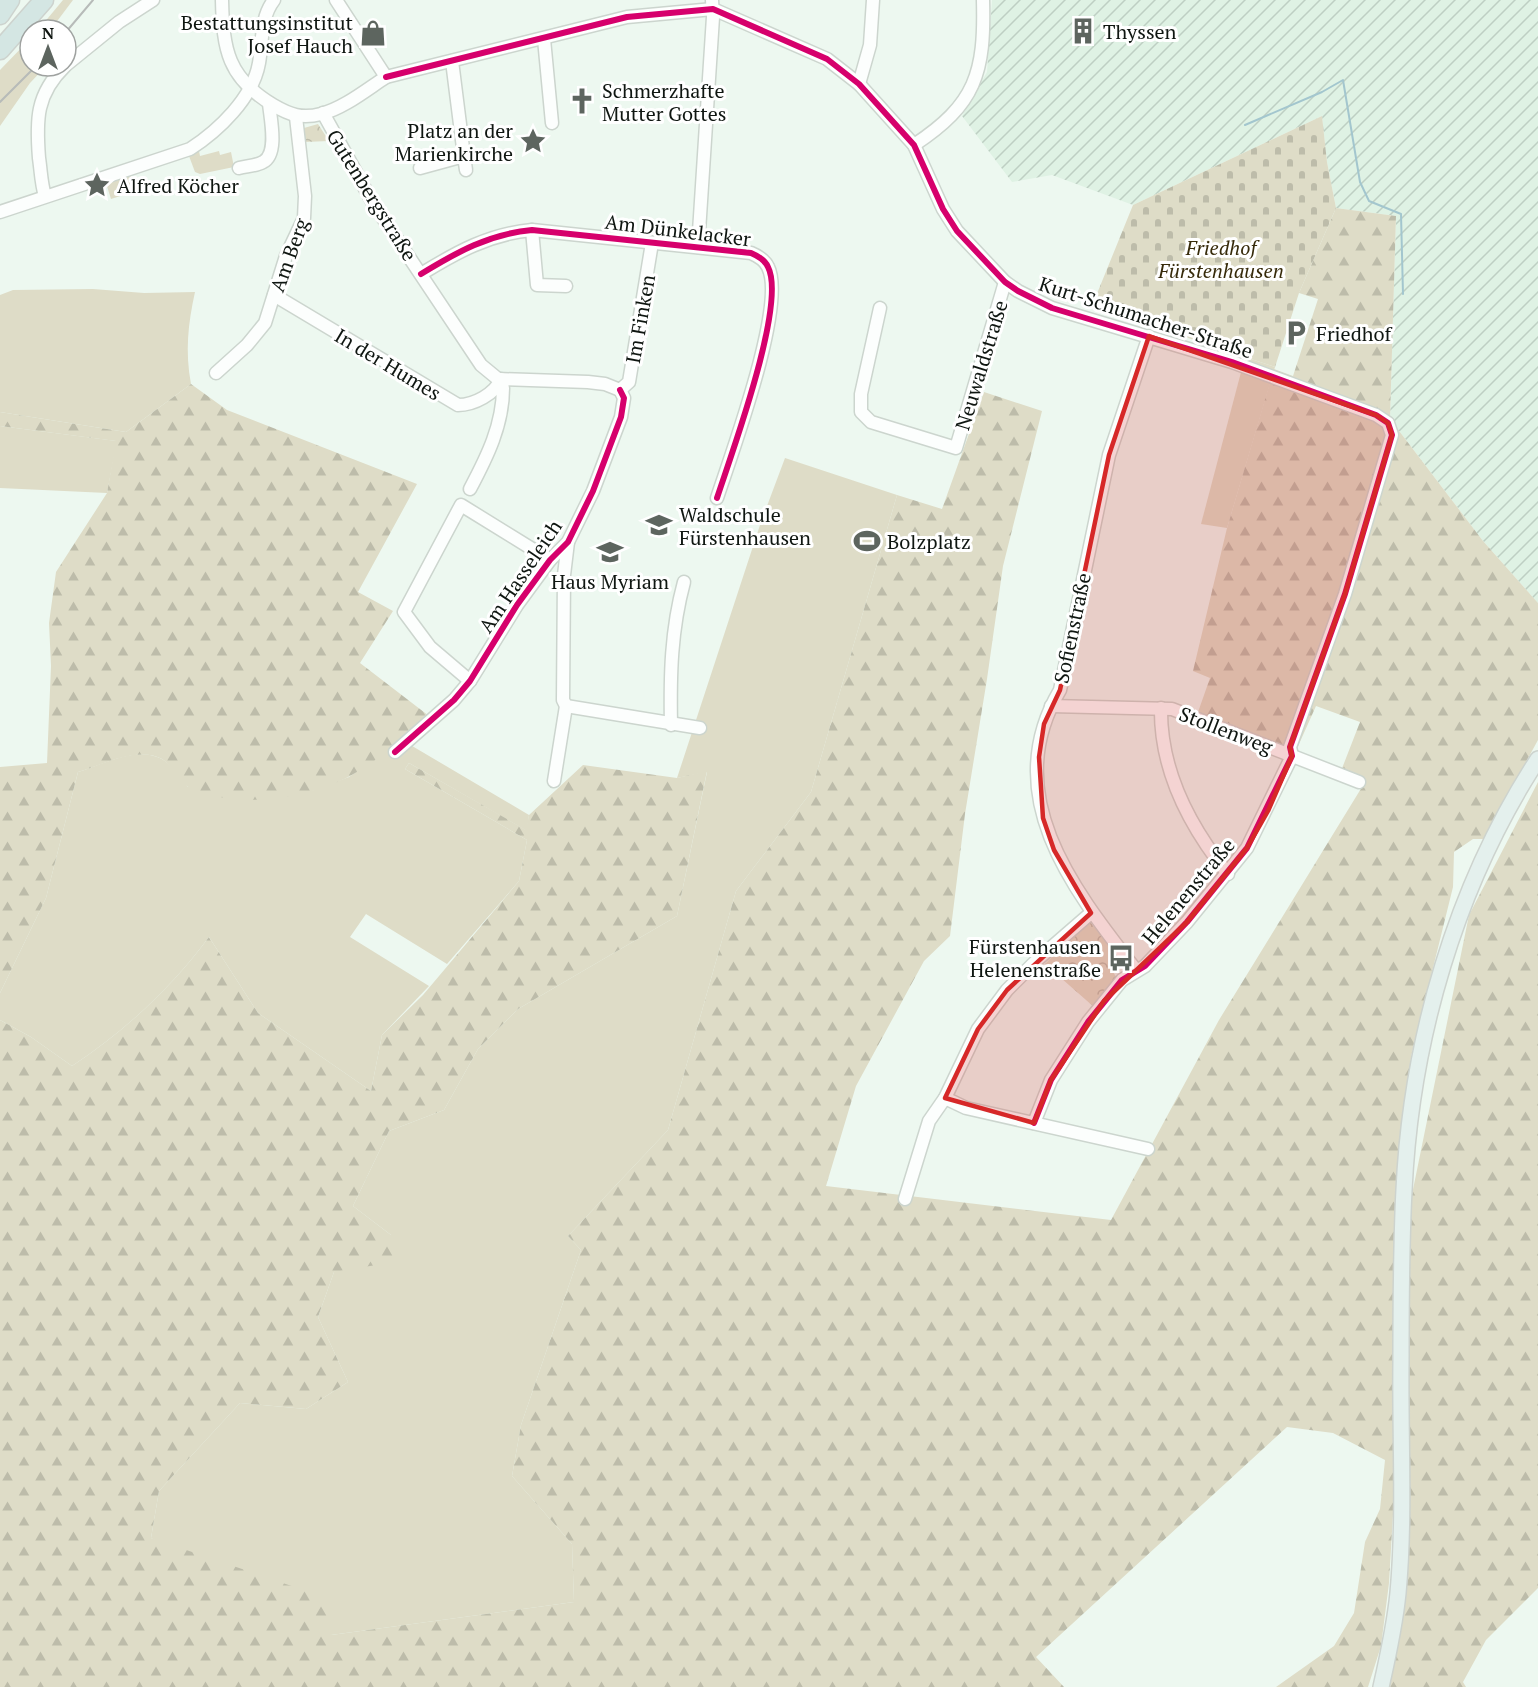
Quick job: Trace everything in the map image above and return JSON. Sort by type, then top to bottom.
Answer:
[{"type":"highway","points":[[0,15],[10,0]]},
{"type":"highway","points":[[2,42],[29,0]]},
{"type":"highway","points":[[2,42],[44,0]]},
{"type":"highway","points":[[2,42],[54,0]]},
{"type":"main road","points":[[1381,1687],[1398,1594],[1402,1492],[1401,1364],[1404,1188],[1422,1051],[1437,984],[1487,851],[1538,759]]},
{"type":"street","points":[[78,56],[119,22],[153,0]]},
{"type":"street","points":[[222,0],[224,35],[230,63],[238,78],[249,89],[296,117],[323,113]]},
{"type":"street","points":[[0,212],[190,149],[212,133],[249,89],[259,63],[265,14],[274,0]]},
{"type":"street","points":[[336,0],[386,77]]},
{"type":"street","points":[[860,84],[869,52],[873,0]]},
{"type":"street","points":[[914,145],[936,130],[958,110],[972,87],[981,50],[983,0]]},
{"type":"street","points":[[698,247],[712,5]]},
{"type":"street","name":"Kurt-Schumacher-Straße","points":[[323,113],[386,77],[627,17],[712,5],[827,59],[860,84],[914,145],[943,209],[957,231],[1005,282],[1052,308],[1232,362],[1376,415],[1388,423],[1392,435],[1345,594],[1290,747],[1292,756]]},
{"type":"street","points":[[544,39],[552,123]]},
{"type":"street","points":[[452,62],[466,170]]},
{"type":"street","points":[[45,196],[37,125],[45,91],[52,78]]},
{"type":"street","points":[[239,168],[261,163],[270,154],[272,144],[269,102]]},
{"type":"street","name":"Gutenbergstraße","points":[[323,113],[373,203],[481,365],[500,381]]},
{"type":"street","name":"Am Berg","points":[[216,373],[265,323],[306,209],[296,117]]},
{"type":"street","points":[[420,168],[464,156]]},
{"type":"street","points":[[532,230],[537,285],[566,286]]},
{"type":"street","name":"Am Dünkelacker","points":[[421,274],[468,246],[517,231],[532,230],[751,253],[768,266],[771,276],[768,321],[759,364],[717,498]]},
{"type":"street","name":"Im Finken","points":[[620,390],[629,381],[652,243]]},
{"type":"street","name":"Neuwaldstraße","points":[[880,308],[861,394],[861,412],[871,422],[956,448],[1005,282]]},
{"type":"street","name":"In der Humes","points":[[274,294],[458,405],[474,402],[500,381]]},
{"type":"street","name":"Sofienstraße","points":[[1136,970],[1091,913],[1054,850],[1043,818],[1038,785],[1044,724],[1060,690],[1109,455],[1149,336]]},
{"type":"street","points":[[470,489],[483,465],[501,415],[503,388],[500,381],[588,382],[605,384],[620,390]]},
{"type":"street","name":"Am Hasseleich","points":[[395,752],[447,707],[470,681],[517,605],[550,560],[568,543],[593,491],[621,417],[624,398],[620,390]]},
{"type":"street","points":[[470,681],[430,646],[404,612],[462,506],[550,560]]},
{"type":"street","points":[[554,781],[566,706],[563,700],[564,575],[568,543]]},
{"type":"street","points":[[671,725],[672,630],[684,582]]},
{"type":"street","points":[[566,706],[700,728]]},
{"type":"street","name":"Stollenweg","points":[[1051,706],[1172,709],[1359,782]]},
{"type":"street","points":[[1161,708],[1164,747],[1172,778],[1197,833],[1228,874]]},
{"type":"street","name":"Helenenstraße","points":[[1034,1123],[1051,1080],[1071,1046],[1122,980],[1145,966],[1173,937],[1228,874],[1247,848],[1263,820],[1292,756]]},
{"type":"street","points":[[906,1199],[929,1120],[945,1098],[978,1029],[1007,990],[1038,959],[1091,913]]},
{"type":"street","points":[[945,1098],[966,1108],[1148,1149]]},
{"type":"highlighted area","points":[[1149,336],[1376,415],[1388,423],[1392,435],[1345,594],[1290,747],[1292,756],[1268,811],[1247,848],[1187,922],[1104,1001],[1051,1080],[1034,1123],[945,1098],[978,1029],[1007,990],[1091,913],[1054,850],[1043,818],[1039,757],[1044,724],[1060,690],[1109,455]]},
{"type":"shaded area","points":[[992,0],[1538,0],[1538,603],[1483,541],[1390,419],[1396,216],[1336,208],[1327,162],[1322,116],[1133,205],[1052,175],[1012,182],[962,116],[987,72]]},
{"type":"green space","points":[[63,0],[73,0],[60,18],[48,18]]},
{"type":"green space","points":[[18,51],[18,78],[35,78],[0,126],[0,70]]},
{"type":"green space","name":"Friedhof Fürstenhausen","points":[[1322,116],[1327,162],[1336,208],[1299,293],[1275,367],[1092,306],[1133,205]]},
{"type":"green space","points":[[318,124],[329,141],[305,142],[304,128]]},
{"type":"green space","points":[[199,151],[200,156],[219,151],[220,155],[231,152],[234,167],[200,174],[195,172],[189,156]]},
{"type":"green space","points":[[131,176],[136,191],[111,199],[106,183]]},
{"type":"green space","points":[[1336,208],[1396,216],[1390,419],[1483,541],[1538,603],[1538,740],[1484,839],[1473,839],[1454,852],[1453,887],[1411,1057],[1397,1202],[1394,1497],[1389,1583],[1381,1646],[1368,1687],[1276,1687],[1334,1646],[1354,1613],[1365,1542],[1380,1509],[1385,1460],[1333,1433],[1287,1427],[1036,1657],[1064,1687],[0,1687],[0,1020],[31,1037],[72,1066],[110,1039],[146,1008],[195,956],[209,937],[258,1013],[371,1091],[382,1035],[423,995],[519,881],[527,840],[405,769],[409,763],[526,830],[529,815],[583,765],[677,778],[707,771],[677,916],[518,1009],[478,1049],[444,1110],[389,1131],[353,1206],[391,1235],[400,1261],[334,1272],[318,1317],[348,1382],[306,1409],[240,1403],[159,1491],[151,1538],[324,1597],[331,1635],[574,1602],[572,1544],[512,1476],[521,1425],[581,1250],[568,1236],[668,1130],[736,891],[811,792],[897,495],[942,509],[984,392],[1042,411],[1003,566],[965,814],[950,936],[924,961],[856,1086],[826,1186],[1111,1220],[1219,1020],[1362,787],[1360,778],[1341,771],[1360,722],[1316,706],[1295,753],[1197,715],[1210,678],[1193,671],[1227,528],[1274,369],[1293,376],[1318,299],[1299,293]]},
{"type":"green space","points":[[93,289],[144,293],[195,292],[188,338],[191,384],[126,432],[0,412],[0,295],[13,290]]},
{"type":"green space","points":[[1245,357],[1275,367],[1227,528],[1201,524]]},
{"type":"green space","points":[[191,384],[227,410],[417,484],[358,592],[393,611],[360,663],[429,716],[391,748],[350,776],[313,791],[292,796],[249,800],[209,794],[190,788],[166,762],[152,756],[120,758],[78,772],[46,898],[0,993],[0,767],[47,763],[51,666],[49,623],[56,572],[107,493],[116,441],[0,426],[0,412],[126,432]]},
{"type":"green space","points":[[0,426],[117,441],[107,493],[0,488]]},
{"type":"green space","points":[[785,458],[897,495],[811,792],[736,891],[668,1130],[568,1236],[581,1250],[521,1425],[512,1476],[572,1544],[574,1602],[331,1635],[151,1538],[159,1491],[240,1403],[306,1409],[348,1382],[318,1317],[334,1272],[391,1235],[353,1206],[389,1131],[444,1110],[478,1049],[518,1009],[677,916],[707,772],[677,778],[761,522]]},
{"type":"green space","points":[[402,740],[529,815],[527,831],[409,763],[405,769],[527,840],[519,881],[447,964],[366,914],[350,937],[429,986],[382,1035],[371,1091],[258,1013],[209,937],[195,956],[146,1008],[110,1039],[72,1066],[31,1037],[0,1020],[0,993],[46,898],[78,772],[120,758],[142,754],[162,759],[173,768],[188,787],[311,791],[349,777]]},
{"type":"green space","points":[[1538,782],[1538,1588],[1486,1640],[1463,1682],[1466,1687],[1389,1687],[1398,1640],[1409,1209],[1469,915]]},
{"type":"green space","points":[[1089,920],[1117,956],[1112,961],[1117,968],[1113,972],[1117,978],[1094,1007],[1045,964]]},
{"type":"waterway","points":[[1245,125],[1322,92],[1343,80],[1360,182],[1369,201],[1401,214],[1403,294]]},
{"type":"railway","points":[[78,18],[93,0]]},
{"type":"railway","points":[[0,102],[24,78]]},
{"type":"cycle path","points":[[386,77],[627,17],[713,9],[827,59],[859,84],[914,145],[943,209],[957,231],[1005,282],[1018,291],[1052,308],[1232,362],[1376,415],[1388,423],[1392,435],[1345,594],[1290,747],[1292,756],[1247,848],[1187,922],[1145,966],[1122,980],[1088,1022],[1051,1080],[1034,1123]]},
{"type":"cycle path","points":[[421,274],[474,245],[502,235],[532,230],[751,253],[761,258],[768,267],[772,286],[770,313],[755,380],[717,498]]},
{"type":"cycle path","points":[[395,752],[454,700],[470,681],[517,605],[550,560],[568,542],[593,491],[621,417],[624,398],[620,390]]},
{"type":"place","name":"Thyssen","points":[[1083,31]]},
{"type":"place","name":"Bestattungsinstitut Josef Hauch","points":[[373,33]]},
{"type":"place","name":"Schmerzhafte Mutter Gottes","points":[[582,101]]},
{"type":"place","name":"Platz an der Marienkirche","points":[[533,141]]},
{"type":"place","name":"Alfred Köcher","points":[[97,185]]},
{"type":"place","name":"Friedhof","points":[[1296,333]]},
{"type":"place","name":"Waldschule Fürstenhausen","points":[[659,525]]},
{"type":"place","name":"Bolzplatz","points":[[867,541]]},
{"type":"place","name":"Haus Myriam","points":[[610,552]]},
{"type":"place","name":"Fürstenhausen Helenenstraße","points":[[1121,958]]}]
